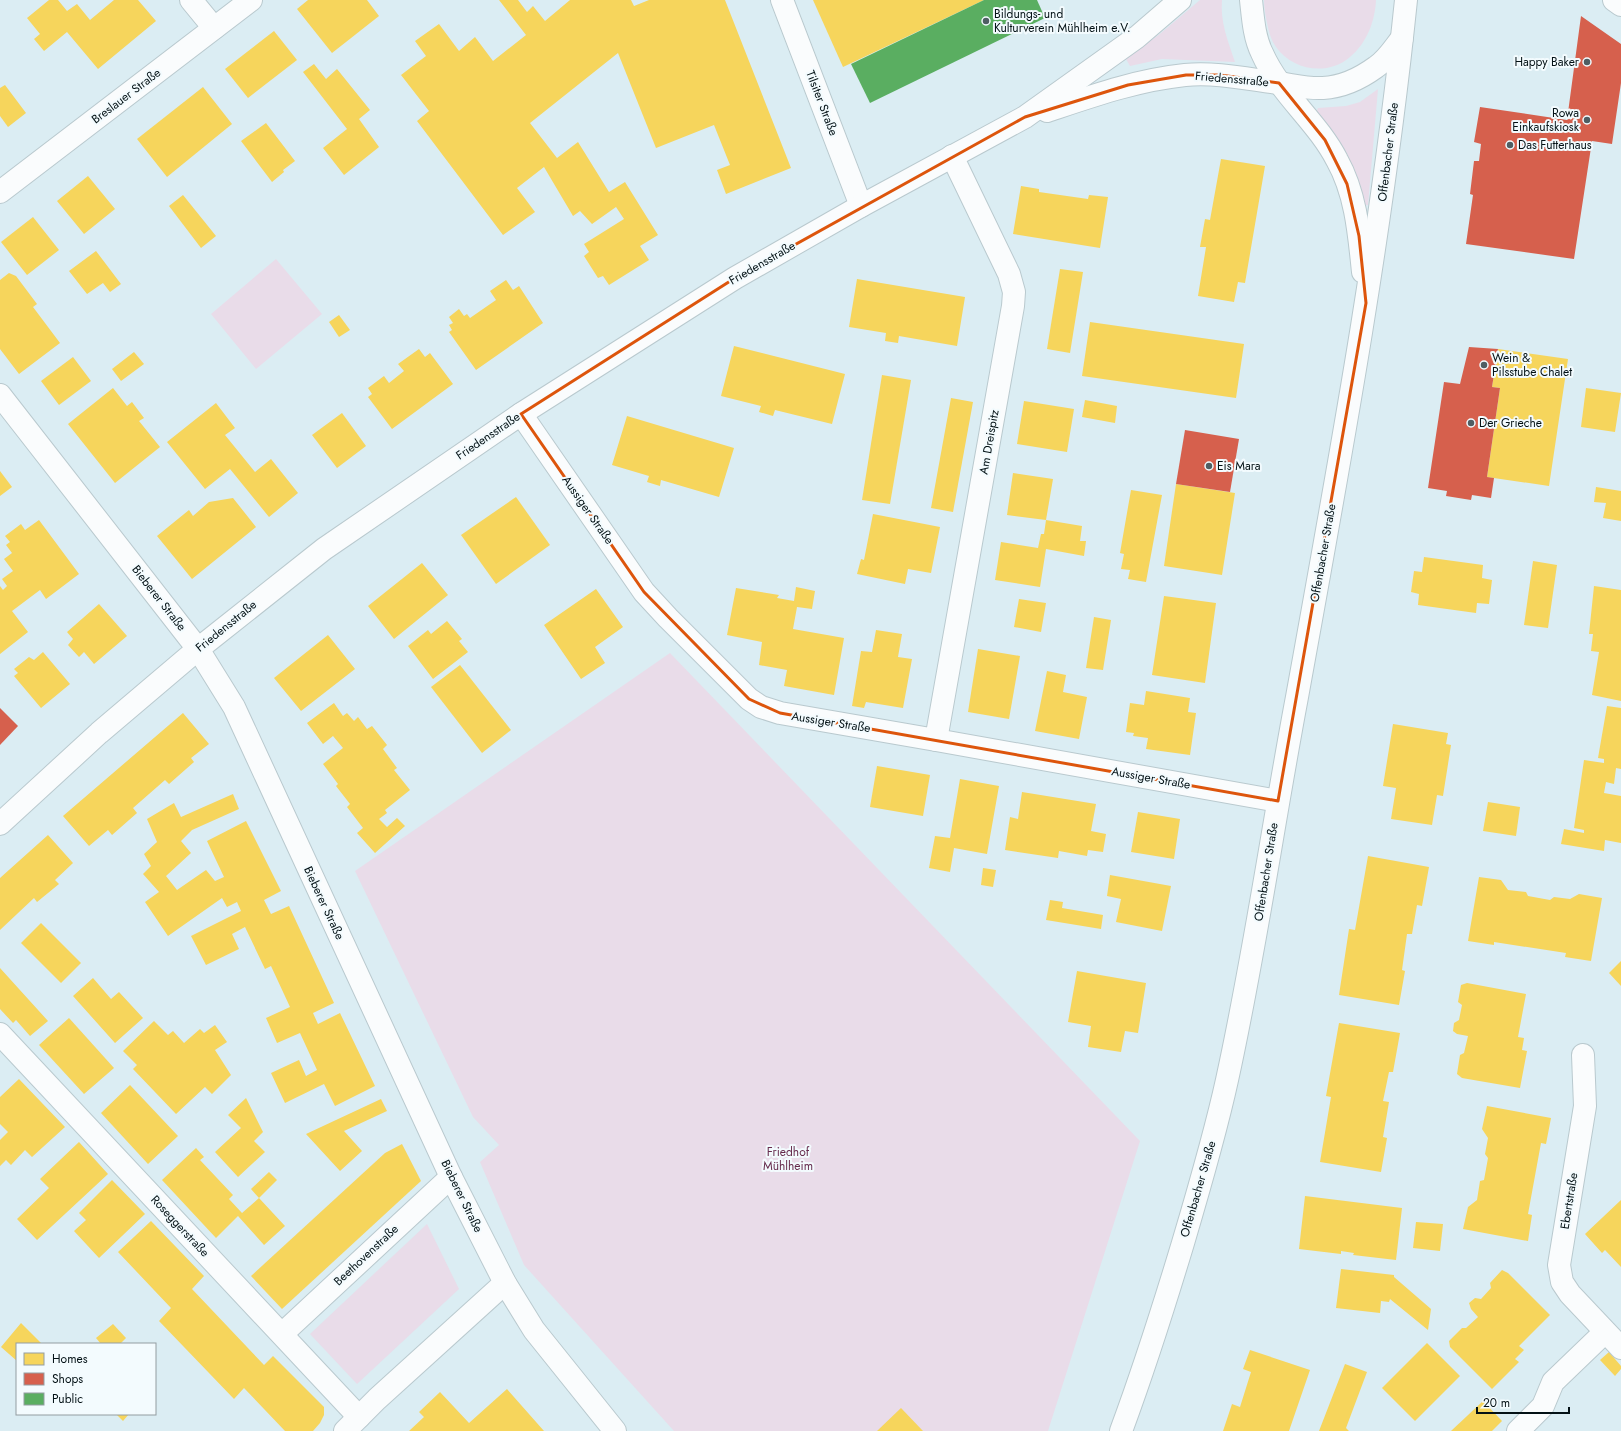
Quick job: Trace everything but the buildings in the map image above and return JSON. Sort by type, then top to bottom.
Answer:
[{"type":"street","points":[[191,0],[214,28]]},
{"type":"street","name":"Breslauer Straße","points":[[0,192],[251,0]]},
{"type":"street","name":"Tilsiter Straße","points":[[782,0],[861,206]]},
{"type":"street","name":"Friedensstraße","points":[[0,824],[99,733],[198,649],[324,548],[521,414],[735,278],[861,206],[1025,118],[1137,37],[1180,0]]},
{"type":"street","name":"Offenbacher Straße","points":[[1251,0],[1254,27],[1262,53],[1278,83],[1325,140],[1337,160],[1348,184],[1353,201],[1359,236],[1366,303]]},
{"type":"street","name":"Offenbacher Straße","points":[[1121,1431],[1145,1365],[1202,1177],[1226,1084],[1245,993],[1349,408],[1386,176],[1406,0]]},
{"type":"street","points":[[1614,0],[1621,5]]},
{"type":"street","name":"Friedensstraße","points":[[1025,118],[1128,85],[1186,75],[1220,75],[1308,88],[1324,88],[1360,78],[1377,67],[1390,54],[1402,38]]},
{"type":"street","name":"Am Dreispitz","points":[[936,740],[1013,306],[1014,292],[1009,274],[952,156]]},
{"type":"street","name":"Bieberer Straße","points":[[0,395],[198,649],[234,707],[451,1177],[505,1283],[534,1330],[615,1431]]},
{"type":"street","name":"Aussiger Straße","points":[[521,414],[644,592],[749,699],[761,707],[780,714],[936,740],[1278,801]]},
{"type":"street","name":"Roseggerstraße","points":[[0,1034],[282,1334],[352,1424]]},
{"type":"street","name":"Ebertstraße","points":[[1583,1055],[1585,1106],[1559,1265],[1562,1282],[1570,1294],[1621,1348]]},
{"type":"street","name":"Beethovenstraße","points":[[282,1334],[451,1177]]},
{"type":"street","points":[[352,1424],[505,1283]]},
{"type":"street","points":[[1518,1431],[1543,1406],[1553,1382],[1605,1332]]},
{"type":"highlighted area","points":[[1186,75],[1220,75],[1279,83],[1325,140],[1347,184],[1359,236],[1366,303],[1278,801],[780,713],[749,699],[644,592],[521,414],[735,278],[1025,117],[1128,85]]},
{"type":"green space","points":[[1200,0],[1222,0],[1223,24],[1235,62],[1162,59],[1130,66],[1126,59],[1161,33]]},
{"type":"green space","points":[[1264,0],[1376,0],[1372,24],[1361,45],[1350,57],[1341,63],[1332,67],[1321,69],[1301,66],[1283,55],[1276,47],[1268,29]]},
{"type":"green space","points":[[1378,89],[1368,205],[1362,206],[1316,113],[1318,108],[1346,106],[1360,102]]},
{"type":"green space","points":[[276,259],[322,314],[256,369],[211,314]]},
{"type":"green space","name":"Friedhof Mühlheim","points":[[670,653],[1140,1141],[1048,1431],[674,1431],[524,1265],[480,1162],[499,1145],[473,1117],[355,871]]},
{"type":"green space","points":[[427,1224],[459,1289],[357,1384],[310,1334]]},
{"type":"place","name":"Bildungs- und Kulturverein Mühlheim e.V.","points":[[986,21]]},
{"type":"place","name":"Happy Baker","points":[[1587,62]]},
{"type":"place","name":"Rowa Einkaufskiosk","points":[[1587,120]]},
{"type":"place","name":"Das Futterhaus","points":[[1510,145]]},
{"type":"place","name":"Wein & Pilsstube Chalet","points":[[1484,365]]},
{"type":"place","name":"Der Grieche","points":[[1471,423]]},
{"type":"place","name":"Eis Mara","points":[[1209,466]]}]
